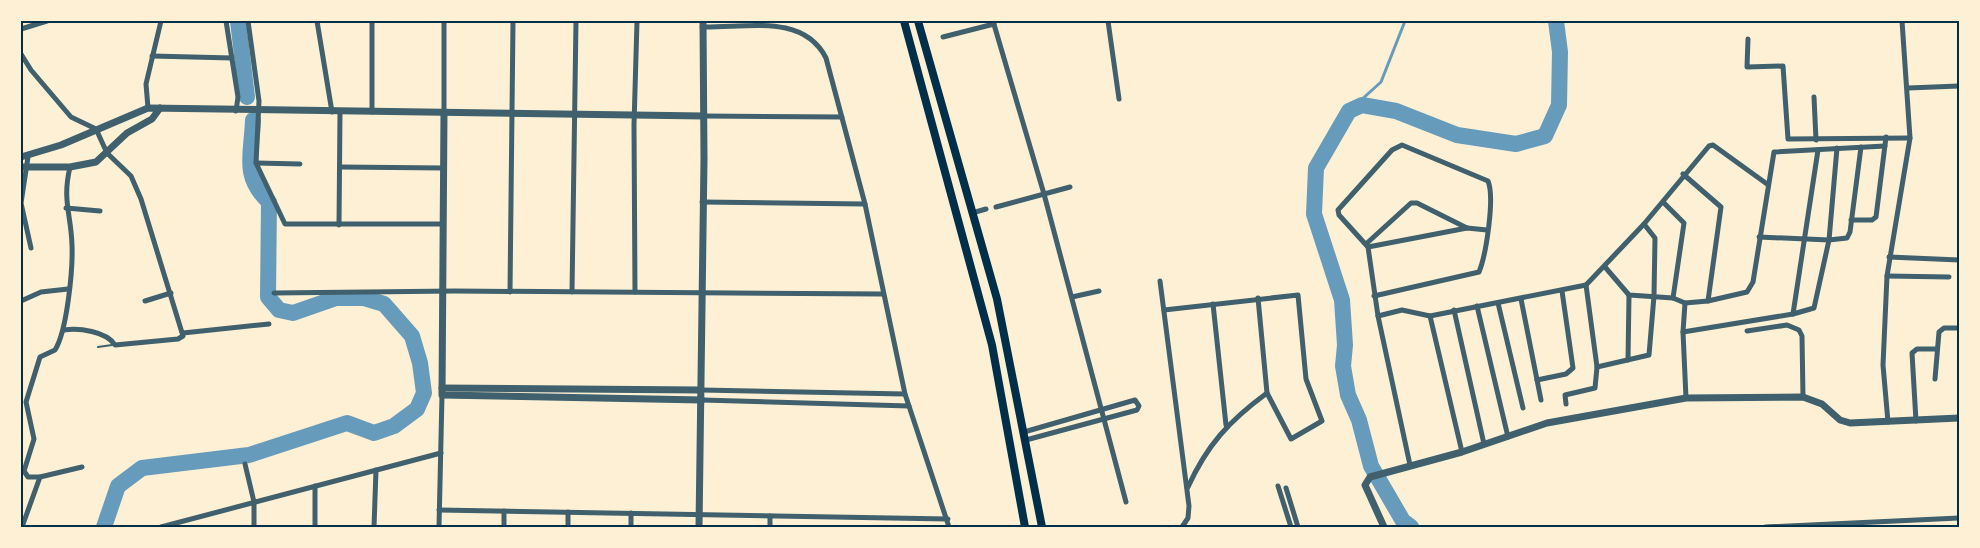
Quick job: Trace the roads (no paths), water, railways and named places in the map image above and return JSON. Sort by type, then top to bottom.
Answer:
[{"type":"main road","points":[[904,21],[992,345],[1025,527]]},
{"type":"main road","points":[[918,21],[1003,326],[1041,527]]},
{"type":"main road","points":[[952,196],[966,192]]},
{"type":"street","points":[[22,27],[47,21]]},
{"type":"street","points":[[148,108],[146,84],[161,21]]},
{"type":"street","points":[[226,21],[238,97],[236,111]]},
{"type":"street","points":[[249,21],[260,111],[256,163],[285,224],[443,224]]},
{"type":"street","points":[[317,21],[336,112],[340,167],[339,225]]},
{"type":"street","points":[[372,21],[372,112]]},
{"type":"street","points":[[439,527],[444,21]]},
{"type":"street","points":[[510,292],[510,113],[513,21]]},
{"type":"street","points":[[572,291],[576,21]]},
{"type":"street","points":[[635,291],[637,21]]},
{"type":"street","points":[[1108,21],[1119,99]]},
{"type":"street","points":[[1888,422],[1882,365],[1887,276],[1910,138],[1902,21]]},
{"type":"street","points":[[943,38],[993,23],[1044,194],[1126,502]]},
{"type":"street","points":[[699,527],[702,400],[703,24],[798,29],[812,38],[822,50],[865,204],[882,294],[905,394],[949,527]]},
{"type":"street","points":[[1748,39],[1747,67],[1783,66],[1788,139],[1910,138]]},
{"type":"street","points":[[21,54],[30,70],[71,117],[96,129],[107,153],[127,171],[135,184],[183,333]]},
{"type":"street","points":[[152,56],[232,58]]},
{"type":"street","points":[[1908,88],[1959,86]]},
{"type":"street","points":[[1814,97],[1816,140]]},
{"type":"street","points":[[31,248],[21,203],[24,157],[148,108],[236,111],[842,117]]},
{"type":"street","points":[[24,167],[70,167],[92,164],[127,133],[152,119],[160,108]]},
{"type":"street","points":[[1851,220],[1872,220],[1876,217],[1886,137]]},
{"type":"street","points":[[1374,296],[1477,274],[1481,268],[1487,230],[1491,192],[1488,181],[1402,145],[1392,150],[1338,210],[1339,215],[1367,246],[1374,296],[1410,465]]},
{"type":"street","points":[[1378,316],[1402,310],[1430,316],[1586,285],[1644,224],[1683,174],[1713,145],[1767,184]]},
{"type":"street","points":[[1629,295],[1673,298],[1685,303],[1708,302],[1750,290],[1774,152],[1885,146]]},
{"type":"street","points":[[1759,237],[1829,240],[1847,238],[1861,147]]},
{"type":"street","points":[[1683,332],[1793,314],[1810,310],[1815,305],[1829,240],[1837,148]]},
{"type":"street","points":[[1793,314],[1818,150]]},
{"type":"street","points":[[256,163],[300,164]]},
{"type":"street","points":[[70,167],[66,188],[66,208],[72,247],[64,330],[55,350],[40,357],[23,402],[34,439],[24,471],[28,477],[40,477],[82,467]]},
{"type":"street","points":[[340,167],[444,168]]},
{"type":"street","points":[[1683,174],[1721,207],[1708,302]]},
{"type":"street","points":[[996,207],[1070,187]]},
{"type":"street","points":[[702,201],[865,204]]},
{"type":"street","points":[[1663,202],[1684,223],[1673,298]]},
{"type":"street","points":[[1367,246],[1411,203],[1417,203],[1467,228]]},
{"type":"street","points":[[66,208],[100,211]]},
{"type":"street","points":[[972,213],[986,209]]},
{"type":"street","points":[[1597,367],[1649,355],[1654,296],[1655,236],[1644,224]]},
{"type":"street","points":[[1367,246],[1467,228],[1487,230]]},
{"type":"street","points":[[1889,256],[1959,260]]},
{"type":"street","points":[[1605,267],[1629,295],[1628,360]]},
{"type":"street","points":[[1887,276],[1949,278]]},
{"type":"street","points":[[1160,281],[1187,489],[1189,514],[1182,527]]},
{"type":"street","points":[[1566,405],[1565,395],[1595,388],[1597,367],[1586,285]]},
{"type":"street","points":[[21,301],[41,292],[68,289]]},
{"type":"street","points":[[274,293],[635,291],[882,294]]},
{"type":"street","points":[[1072,297],[1099,291]]},
{"type":"street","points":[[1537,380],[1566,374],[1573,368],[1562,291]]},
{"type":"street","points":[[145,301],[171,293]]},
{"type":"street","points":[[1164,310],[1258,298],[1295,294],[1300,297],[1306,379],[1322,421],[1292,439],[1267,393],[1258,298]]},
{"type":"street","points":[[1521,298],[1542,400]]},
{"type":"street","points":[[1498,303],[1523,408]]},
{"type":"street","points":[[1685,303],[1683,332],[1686,398]]},
{"type":"street","points":[[1213,304],[1226,425]]},
{"type":"street","points":[[1477,306],[1508,437]]},
{"type":"street","points":[[1455,310],[1484,444]]},
{"type":"street","points":[[1430,316],[1462,452]]},
{"type":"street","points":[[64,330],[92,332],[109,338],[115,345],[178,339],[183,333],[269,324]]},
{"type":"street","points":[[1747,331],[1787,325],[1799,330],[1802,336],[1803,397]]},
{"type":"street","points":[[1935,379],[1941,329],[1959,328]]},
{"type":"street","points":[[1916,421],[1912,353],[1917,348],[1937,349]]},
{"type":"street","points":[[442,391],[701,390],[905,394]]},
{"type":"street","points":[[442,391],[909,405]]},
{"type":"street","points":[[1187,489],[1202,460],[1226,425],[1267,393]]},
{"type":"street","points":[[1384,527],[1365,485],[1370,477],[1462,452],[1570,418],[1686,398],[1803,397],[1822,404],[1846,422],[1959,418]]},
{"type":"street","points":[[1136,400],[1139,406],[1137,410],[1025,436],[1136,400]]},
{"type":"street","points":[[161,527],[441,453]]},
{"type":"street","points":[[245,464],[254,502],[254,527]]},
{"type":"street","points":[[375,527],[376,470]]},
{"type":"street","points":[[22,527],[40,477]]},
{"type":"street","points":[[315,486],[315,527]]},
{"type":"street","points":[[1278,486],[1291,527]]},
{"type":"street","points":[[1286,488],[1298,527]]},
{"type":"street","points":[[439,510],[948,519]]},
{"type":"street","points":[[504,511],[504,527]]},
{"type":"street","points":[[568,512],[568,527]]},
{"type":"street","points":[[631,513],[631,527]]},
{"type":"street","points":[[770,516],[770,527]]},
{"type":"street","points":[[1765,527],[1959,518]]},
{"type":"street","points":[[191,519],[191,527]]},
{"type":"lane","points":[[98,347],[115,345]]},
{"type":"waterway","points":[[238,21],[247,97]]},
{"type":"waterway","points":[[1349,111],[1381,82],[1405,21]]},
{"type":"waterway","points":[[1411,527],[1403,521],[1371,466],[1359,420],[1348,395],[1343,366],[1345,345],[1342,300],[1314,214],[1316,168],[1349,111],[1362,105],[1396,111],[1457,135],[1516,144],[1545,136],[1559,105],[1560,52],[1556,21]]},
{"type":"waterway","points":[[104,527],[118,486],[142,468],[249,455],[347,423],[374,433],[394,426],[417,409],[424,393],[420,363],[412,336],[384,304],[364,298],[336,298],[293,313],[279,310],[268,297],[269,202],[260,192],[251,174],[253,120]]}]
